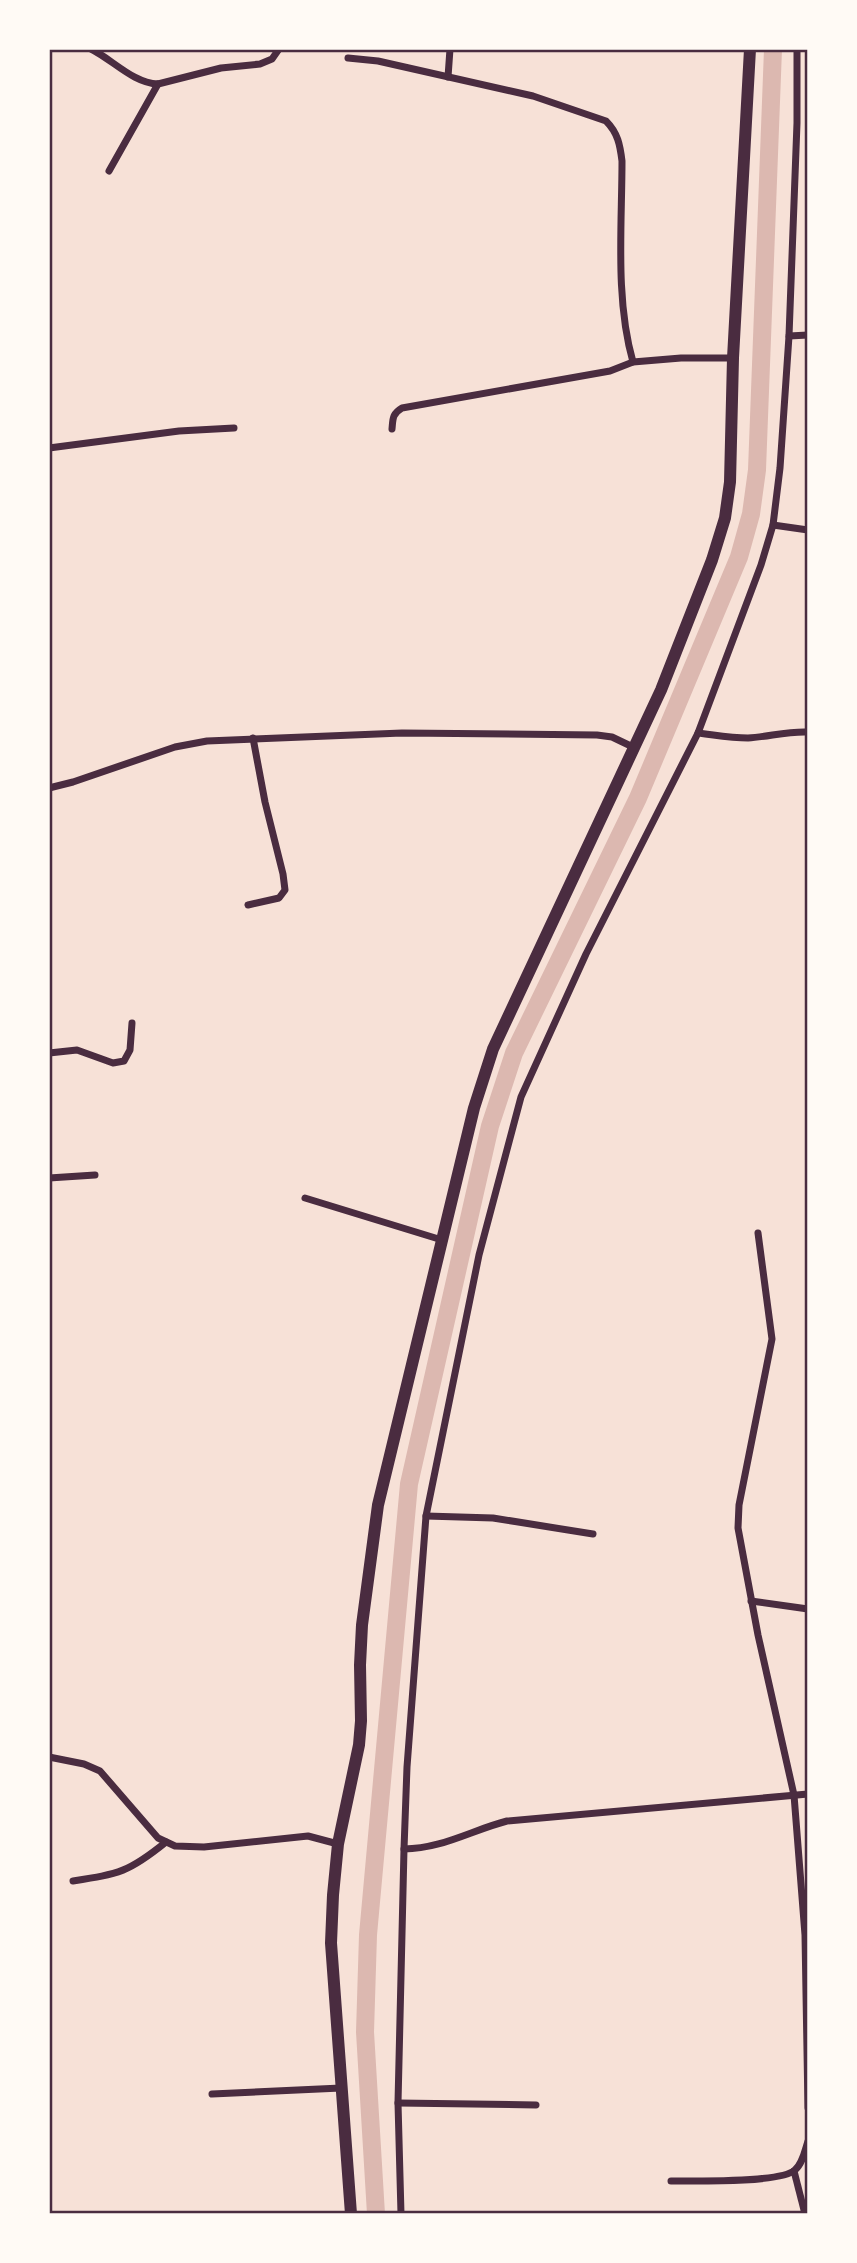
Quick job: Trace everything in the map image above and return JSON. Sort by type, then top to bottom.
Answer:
[{"type":"street","points":[[91,49],[140,79],[158,84],[220,68],[260,64],[272,59],[279,49]]},
{"type":"street","points":[[449,76],[450,49]]},
{"type":"street","points":[[351,2214],[331,1942],[338,1844],[360,1734],[360,1643],[374,1530],[474,1108],[493,1049],[635,748],[707,573],[725,518],[730,482],[733,358],[750,49]]},
{"type":"street","points":[[401,2214],[398,2103],[404,1849],[426,1516],[478,1255],[521,1097],[586,954],[698,733],[761,565],[773,525],[780,468],[789,336],[797,49]]},
{"type":"street","points":[[348,58],[378,61],[533,96],[606,121],[614,129],[620,142],[622,161],[622,296],[625,336],[633,362]]},
{"type":"street","points":[[109,171],[158,84]]},
{"type":"street","points":[[797,123],[808,123]]},
{"type":"street","points":[[789,336],[808,335]]},
{"type":"street","points":[[392,429],[395,412],[402,408],[610,371],[633,362],[733,358]]},
{"type":"street","points":[[49,448],[179,431],[234,428]]},
{"type":"street","points":[[773,525],[808,530]]},
{"type":"street","points":[[698,733],[750,738],[808,732]]},
{"type":"street","points":[[49,788],[175,747],[207,741],[402,733],[597,735],[612,737],[635,748]]},
{"type":"street","points":[[248,905],[279,898],[285,890],[253,738]]},
{"type":"street","points":[[49,1053],[77,1050],[114,1063],[124,1061],[130,1049],[132,1023]]},
{"type":"street","points":[[49,1178],[94,1175]]},
{"type":"street","points":[[305,1198],[442,1240]]},
{"type":"street","points":[[758,1233],[772,1339],[738,1505],[738,1528],[751,1601],[794,1795],[805,1935],[808,2108]]},
{"type":"street","points":[[426,1516],[493,1518],[593,1534]]},
{"type":"street","points":[[751,1601],[808,1609]]},
{"type":"street","points":[[49,1757],[84,1764],[100,1771],[147,1826],[175,1846],[204,1847],[308,1836],[338,1844]]},
{"type":"street","points":[[404,1849],[432,1847],[507,1821],[808,1794]]},
{"type":"street","points":[[73,1881],[113,1875],[127,1870],[166,1842]]},
{"type":"street","points":[[212,2094],[341,2088]]},
{"type":"street","points":[[398,2103],[536,2105]]},
{"type":"street","points":[[671,2182],[775,2178],[794,2171],[803,2159],[808,2141]]},
{"type":"street","points":[[794,2171],[805,2214]]},
{"type":"waterway","points":[[376,2214],[365,2032],[368,1935],[409,1484],[490,1126],[514,1053],[638,798],[739,557],[751,514],[757,470],[773,49]]}]
